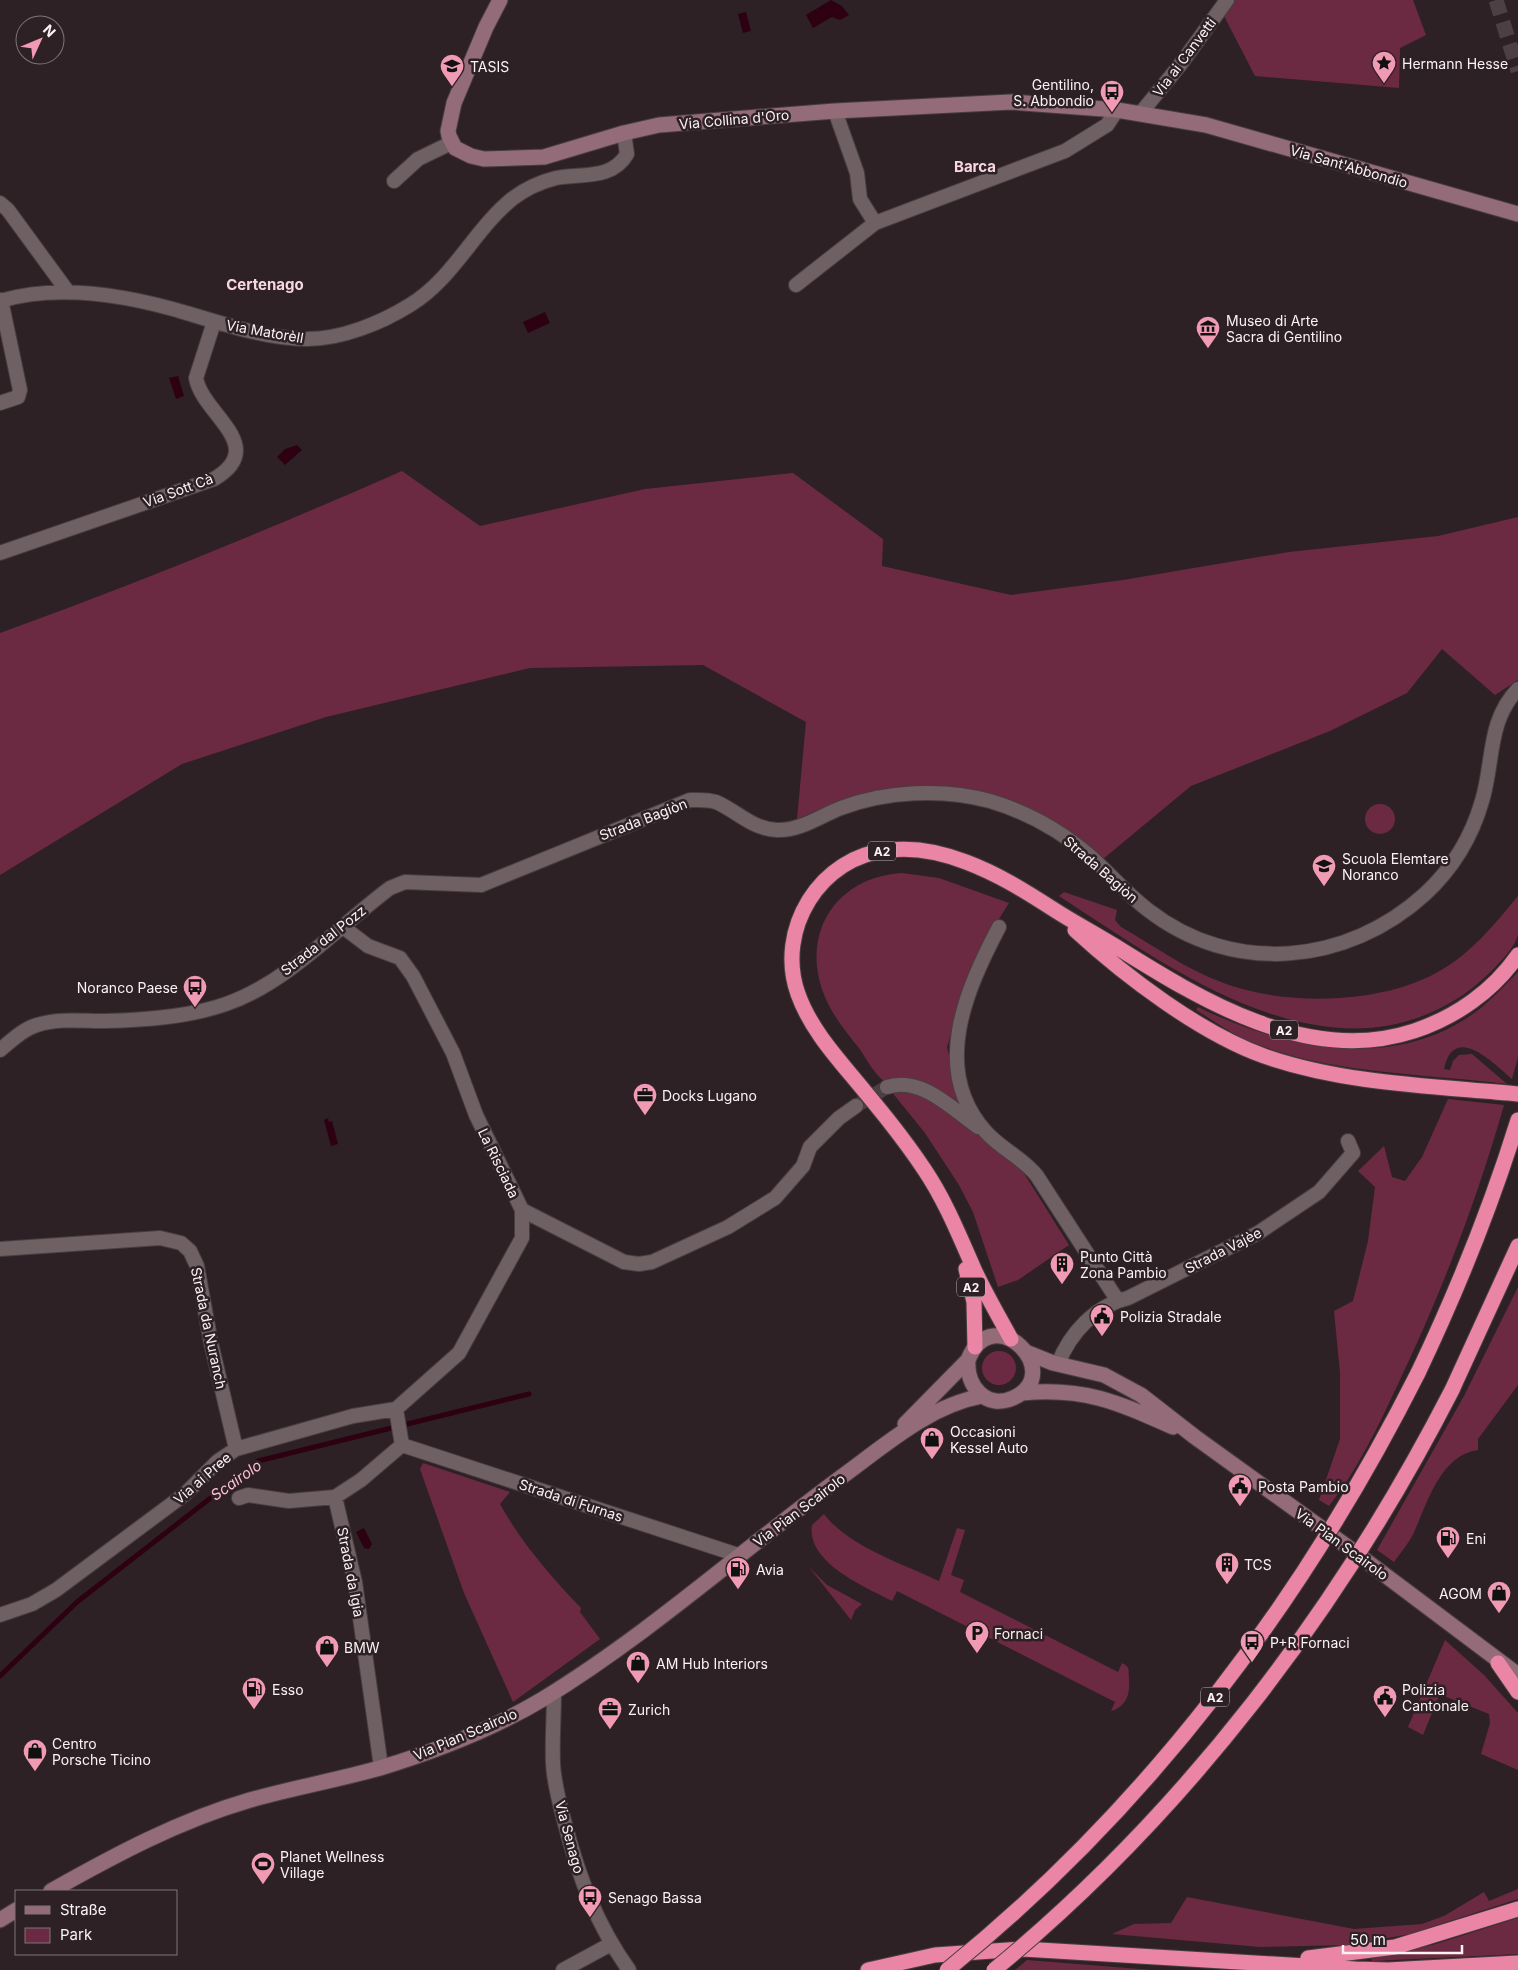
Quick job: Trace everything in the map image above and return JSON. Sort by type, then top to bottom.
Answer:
[{"type":"highway","name":"A2","points":[[1010,1338],[988,1297],[945,1206],[922,1166],[824,1042],[804,1009],[793,972],[794,934],[799,916],[808,899],[837,869],[857,859],[887,850],[926,852],[965,862],[1018,885],[1157,972],[1223,1008],[1270,1026],[1325,1038],[1346,1040],[1388,1037],[1429,1026],[1466,1006],[1498,979],[1518,955]]},
{"type":"highway","name":"A2","points":[[1052,908],[1099,952],[1184,1015],[1244,1048],[1283,1062],[1330,1073],[1518,1094]]},
{"type":"highway","name":"A2","points":[[947,1970],[1015,1911],[1088,1841],[1156,1768],[1215,1697],[1270,1623],[1335,1525],[1378,1451],[1418,1373],[1467,1263],[1497,1185],[1518,1121]]},
{"type":"highway","name":"A2","points":[[956,1229],[974,1302],[972,1354]]},
{"type":"highway","name":"A2","points":[[994,1970],[1062,1910],[1124,1850],[1196,1771],[1262,1692],[1310,1626],[1364,1547],[1422,1446],[1452,1390],[1518,1246]]},
{"type":"highway","points":[[1493,1658],[1518,1692]]},
{"type":"highway","points":[[1250,1961],[1322,1957],[1394,1946],[1518,1909]]},
{"type":"highway","points":[[868,1970],[935,1955],[1023,1949],[1388,1970],[1518,1963]]},
{"type":"main road","points":[[452,143],[448,131],[454,103],[486,27],[500,0]]},
{"type":"main road","name":"Via Collina d'Oro","points":[[452,143],[461,152],[484,160],[544,158],[624,133],[659,125],[835,111],[1012,102],[1117,110],[1180,119]]},
{"type":"main road","name":"Via Sant'Abbondio","points":[[1180,119],[1206,124],[1518,214]]},
{"type":"main road","points":[[992,1338],[1010,1338],[1028,1353],[1032,1363],[1032,1374],[1022,1393],[1007,1401],[990,1400],[974,1390],[967,1371],[972,1354],[992,1338]]},
{"type":"main road","name":"Via Pian Scairolo","points":[[1028,1353],[1058,1364],[1104,1376],[1122,1383],[1141,1395],[1195,1437],[1345,1545],[1518,1675]]},
{"type":"main road","name":"Via Pian Scairolo","points":[[879,1450],[972,1354]]},
{"type":"main road","name":"Via Pian Scairolo","points":[[1022,1393],[1058,1390],[1103,1398],[1195,1437]]},
{"type":"main road","name":"Via Pian Scairolo","points":[[52,1890],[128,1848],[192,1819],[250,1800],[381,1767],[482,1730],[554,1692],[598,1664],[659,1619],[741,1556],[784,1520],[879,1450],[941,1409],[958,1401],[982,1396]]},
{"type":"main road","name":"Via Pian Scairolo","points":[[1493,1658],[1518,1682]]},
{"type":"main road","points":[[0,1920],[15,1911]]},
{"type":"street","name":"Via ai Canvetti","points":[[1140,114],[1180,66],[1227,0]]},
{"type":"street","points":[[796,285],[875,223],[1065,151],[1107,125],[1117,110]]},
{"type":"street","points":[[835,111],[857,172],[860,199],[875,223]]},
{"type":"street","name":"Via Matorèll","points":[[1,300],[41,293],[68,292],[140,302],[214,322],[290,338],[308,339],[335,336],[390,316],[411,304],[435,286],[498,212],[527,189],[556,178],[603,173],[617,167],[626,154],[624,133]]},
{"type":"street","points":[[394,181],[418,159],[452,143]]},
{"type":"street","points":[[0,203],[8,210],[68,292]]},
{"type":"street","points":[[0,404],[18,397],[20,390],[1,300]]},
{"type":"street","name":"Via Sott Cà","points":[[0,553],[214,479],[227,471],[234,457],[236,447],[234,439],[230,430],[203,398],[196,378],[214,322]]},
{"type":"street","name":"Strada Bagiòn","points":[[406,882],[481,885],[690,800],[714,802],[755,825],[777,830],[802,825],[840,809],[874,799],[938,793],[988,801],[1043,822],[1084,851],[1146,908],[1192,936],[1211,944],[1274,954],[1322,949],[1359,938],[1383,926],[1418,900],[1447,871],[1463,846],[1475,821],[1487,782],[1496,723],[1509,699],[1518,689]]},
{"type":"street","name":"Strada dal Pozz","points":[[0,1050],[27,1029],[56,1021],[108,1020],[182,1014],[226,1004],[298,964],[390,888],[406,882]]},
{"type":"street","name":"La Risciada","points":[[343,927],[368,946],[400,958],[409,969],[453,1053],[476,1115],[522,1210],[522,1238],[459,1353],[396,1409]]},
{"type":"street","points":[[986,1133],[974,1118],[960,1087],[955,1047],[962,1016],[980,962],[999,927]]},
{"type":"street","points":[[886,1088],[909,1084],[924,1090],[1028,1164],[1118,1301]]},
{"type":"street","points":[[522,1210],[624,1262],[639,1264],[652,1262],[728,1226],[775,1198],[803,1166],[810,1147],[839,1118],[856,1106]]},
{"type":"street","name":"Strada Vajèe","points":[[1058,1364],[1063,1352],[1078,1329],[1088,1319],[1118,1301],[1128,1298],[1258,1233],[1319,1192],[1353,1153],[1348,1141]]},
{"type":"street","name":"Strada da Nuranch","points":[[0,1249],[160,1238],[181,1243],[190,1251],[197,1266],[211,1343],[236,1449]]},
{"type":"street","points":[[239,1498],[248,1495],[289,1500],[335,1497],[361,1480],[402,1445],[396,1409]]},
{"type":"street","name":"Via ai Pree","points":[[0,1615],[32,1604],[56,1590],[185,1494],[218,1461],[236,1449],[352,1416],[396,1409]]},
{"type":"street","name":"Strada di Furnas","points":[[402,1445],[741,1556]]},
{"type":"street","name":"Strada da Igia","points":[[335,1497],[355,1582],[381,1767]]},
{"type":"street","name":"Via Senago","points":[[554,1692],[553,1766],[574,1858],[588,1898],[611,1944],[629,1970]]},
{"type":"street","points":[[562,1970],[611,1944]]},
{"type":"green space","points":[[1235,0],[1413,0],[1426,35],[1400,48],[1399,88],[1255,76],[1224,16]]},
{"type":"green space","points":[[402,471],[480,526],[645,489],[793,473],[883,539],[882,566],[1011,595],[1123,580],[1289,552],[1438,536],[1518,517],[1518,680],[1495,695],[1442,649],[1407,693],[1330,731],[1191,786],[1103,859],[1077,838],[1050,820],[992,795],[962,789],[930,786],[898,787],[864,793],[838,801],[797,819],[806,722],[703,665],[530,668],[326,717],[182,764],[0,875],[0,633],[202,555]]},
{"type":"green space","points":[[1380,804],[1391,808],[1395,819],[1391,830],[1380,834],[1369,830],[1365,819],[1369,808]]},
{"type":"green space","points":[[902,873],[939,878],[1009,903],[985,941],[964,992],[947,1047],[957,1087],[969,1115],[892,1085],[880,1078],[832,1011],[825,997],[818,974],[817,952],[820,932],[829,913],[841,898],[858,885],[878,877]]},
{"type":"green space","points":[[1064,892],[1117,910],[1115,920],[1121,927],[1208,977],[1245,990],[1301,998],[1359,996],[1413,984],[1448,966],[1471,948],[1518,896],[1518,934],[1503,959],[1478,984],[1463,995],[1411,1020],[1359,1028],[1305,1023],[1253,1007],[1201,984],[1151,955],[1059,896]]},
{"type":"green space","points":[[1518,972],[1518,1057],[1512,1079],[1485,1057],[1465,1048],[1456,1049],[1449,1055],[1444,1069],[1450,1070],[1453,1061],[1459,1055],[1472,1054],[1507,1084],[1372,1070],[1305,1059],[1273,1050],[1242,1038],[1196,1010],[1198,1007],[1268,1035],[1305,1044],[1342,1048],[1379,1048],[1415,1041],[1450,1028],[1482,1007]]},
{"type":"green space","points":[[897,1090],[925,1095],[1015,1159],[1069,1245],[1018,1280],[998,1287],[973,1212],[959,1185],[925,1133],[891,1091]]},
{"type":"green space","points":[[1448,1099],[1504,1105],[1470,1211],[1429,1316],[1375,1432],[1349,1477],[1329,1506],[1319,1500],[1340,1439],[1340,1373],[1334,1311],[1353,1301],[1368,1241],[1375,1187],[1358,1171],[1384,1146],[1392,1177],[1405,1181],[1422,1157]]},
{"type":"green space","points":[[1518,1287],[1518,1385],[1478,1439],[1478,1450],[1465,1454],[1445,1470],[1431,1493],[1411,1539],[1394,1562],[1377,1550],[1464,1396]]},
{"type":"green space","points":[[999,1351],[1006,1352],[1011,1356],[1015,1361],[1015,1375],[1011,1380],[1006,1384],[999,1385],[992,1384],[987,1380],[983,1375],[982,1368],[983,1361],[987,1356],[992,1352]]},
{"type":"green space","points":[[423,1463],[510,1492],[500,1504],[508,1518],[537,1559],[581,1608],[580,1612],[600,1639],[513,1702],[464,1593],[420,1469]]},
{"type":"green space","points":[[824,1514],[847,1536],[861,1545],[939,1581],[957,1528],[965,1530],[951,1575],[964,1580],[960,1592],[1118,1672],[1122,1663],[1127,1666],[1129,1684],[1128,1694],[1124,1703],[1111,1711],[1115,1702],[897,1591],[892,1601],[854,1581],[828,1562],[818,1551],[813,1539],[812,1525]]},
{"type":"green space","points":[[809,1567],[827,1585],[862,1604],[855,1610],[851,1620]]},
{"type":"green space","points":[[1445,1640],[1484,1675],[1518,1713],[1518,1770],[1481,1754],[1490,1723],[1489,1714],[1444,1696],[1439,1696],[1423,1735],[1408,1727]]},
{"type":"green space","points":[[1518,1889],[1518,1899],[1410,1934],[1349,1945],[1260,1947],[1112,1934],[1134,1924],[1171,1923],[1187,1897],[1354,1929],[1422,1924],[1444,1916],[1484,1892],[1489,1901]]},
{"type":"green space","points":[[1518,1918],[1518,1954],[1372,1961],[1371,1959],[1436,1944]]},
{"type":"green space","points":[[1027,1960],[1152,1970],[1015,1970]]},
{"type":"shaded area","points":[[831,0],[842,6],[849,15],[840,20],[832,17],[813,28],[806,15]]},
{"type":"shaded area","points":[[746,12],[751,31],[743,33],[738,14]]},
{"type":"shaded area","points":[[545,312],[550,323],[528,333],[523,322]]},
{"type":"shaded area","points":[[178,376],[184,396],[176,399],[169,378]]},
{"type":"shaded area","points":[[297,445],[302,450],[285,465],[277,457],[285,449]]},
{"type":"shaded area","points":[[328,1118],[329,1122],[332,1121],[338,1144],[331,1146],[324,1120]]},
{"type":"shaded area","points":[[364,1528],[372,1544],[369,1549],[364,1548],[356,1532]]},
{"type":"waterway","name":"Scairolo","points":[[0,1676],[77,1602],[258,1461],[529,1394]]},
{"type":"tunnel","points":[[1496,0],[1518,71]]},
{"type":"tunnel","points":[[856,1106],[887,1087]]},
{"type":"place","name":"Hermann Hesse","points":[[1384,84]]},
{"type":"place","name":"TASIS","points":[[452,87]]},
{"type":"place","name":"Gentilino, S. Abbondio","points":[[1112,113]]},
{"type":"place","name":"Museo di Arte Sacra di Gentilino","points":[[1208,349]]},
{"type":"place","name":"Scuola Elemtare Noranco","points":[[1324,887]]},
{"type":"place","name":"Noranco Paese","points":[[195,1008]]},
{"type":"place","name":"Docks Lugano","points":[[645,1116]]},
{"type":"place","name":"Punto Città Zona Pambio","points":[[1062,1285]]},
{"type":"place","name":"Polizia Stradale","points":[[1102,1337]]},
{"type":"place","name":"Occasioni Kessel Auto","points":[[932,1460]]},
{"type":"place","name":"Posta Pambio","points":[[1240,1507]]},
{"type":"place","name":"Eni","points":[[1448,1559]]},
{"type":"place","name":"TCS","points":[[1227,1585]]},
{"type":"place","name":"Avia","points":[[738,1590]]},
{"type":"place","name":"AGOM","points":[[1499,1614]]},
{"type":"place","name":"Fornaci","points":[[977,1654]]},
{"type":"place","name":"P+R Fornaci","points":[[1252,1663]]},
{"type":"place","name":"BMW","points":[[327,1668]]},
{"type":"place","name":"AM Hub Interiors","points":[[638,1684]]},
{"type":"place","name":"Esso","points":[[254,1710]]},
{"type":"place","name":"Polizia Cantonale","points":[[1385,1718]]},
{"type":"place","name":"Zurich","points":[[610,1730]]},
{"type":"place","name":"Centro Porsche Ticino","points":[[35,1772]]},
{"type":"place","name":"Planet Wellness Village","points":[[263,1885]]},
{"type":"place","name":"Senago Bassa","points":[[590,1918]]},
{"type":"district","name":"Barca","points":[[975,166]]},
{"type":"district","name":"Certenago","points":[[265,284]]}]
